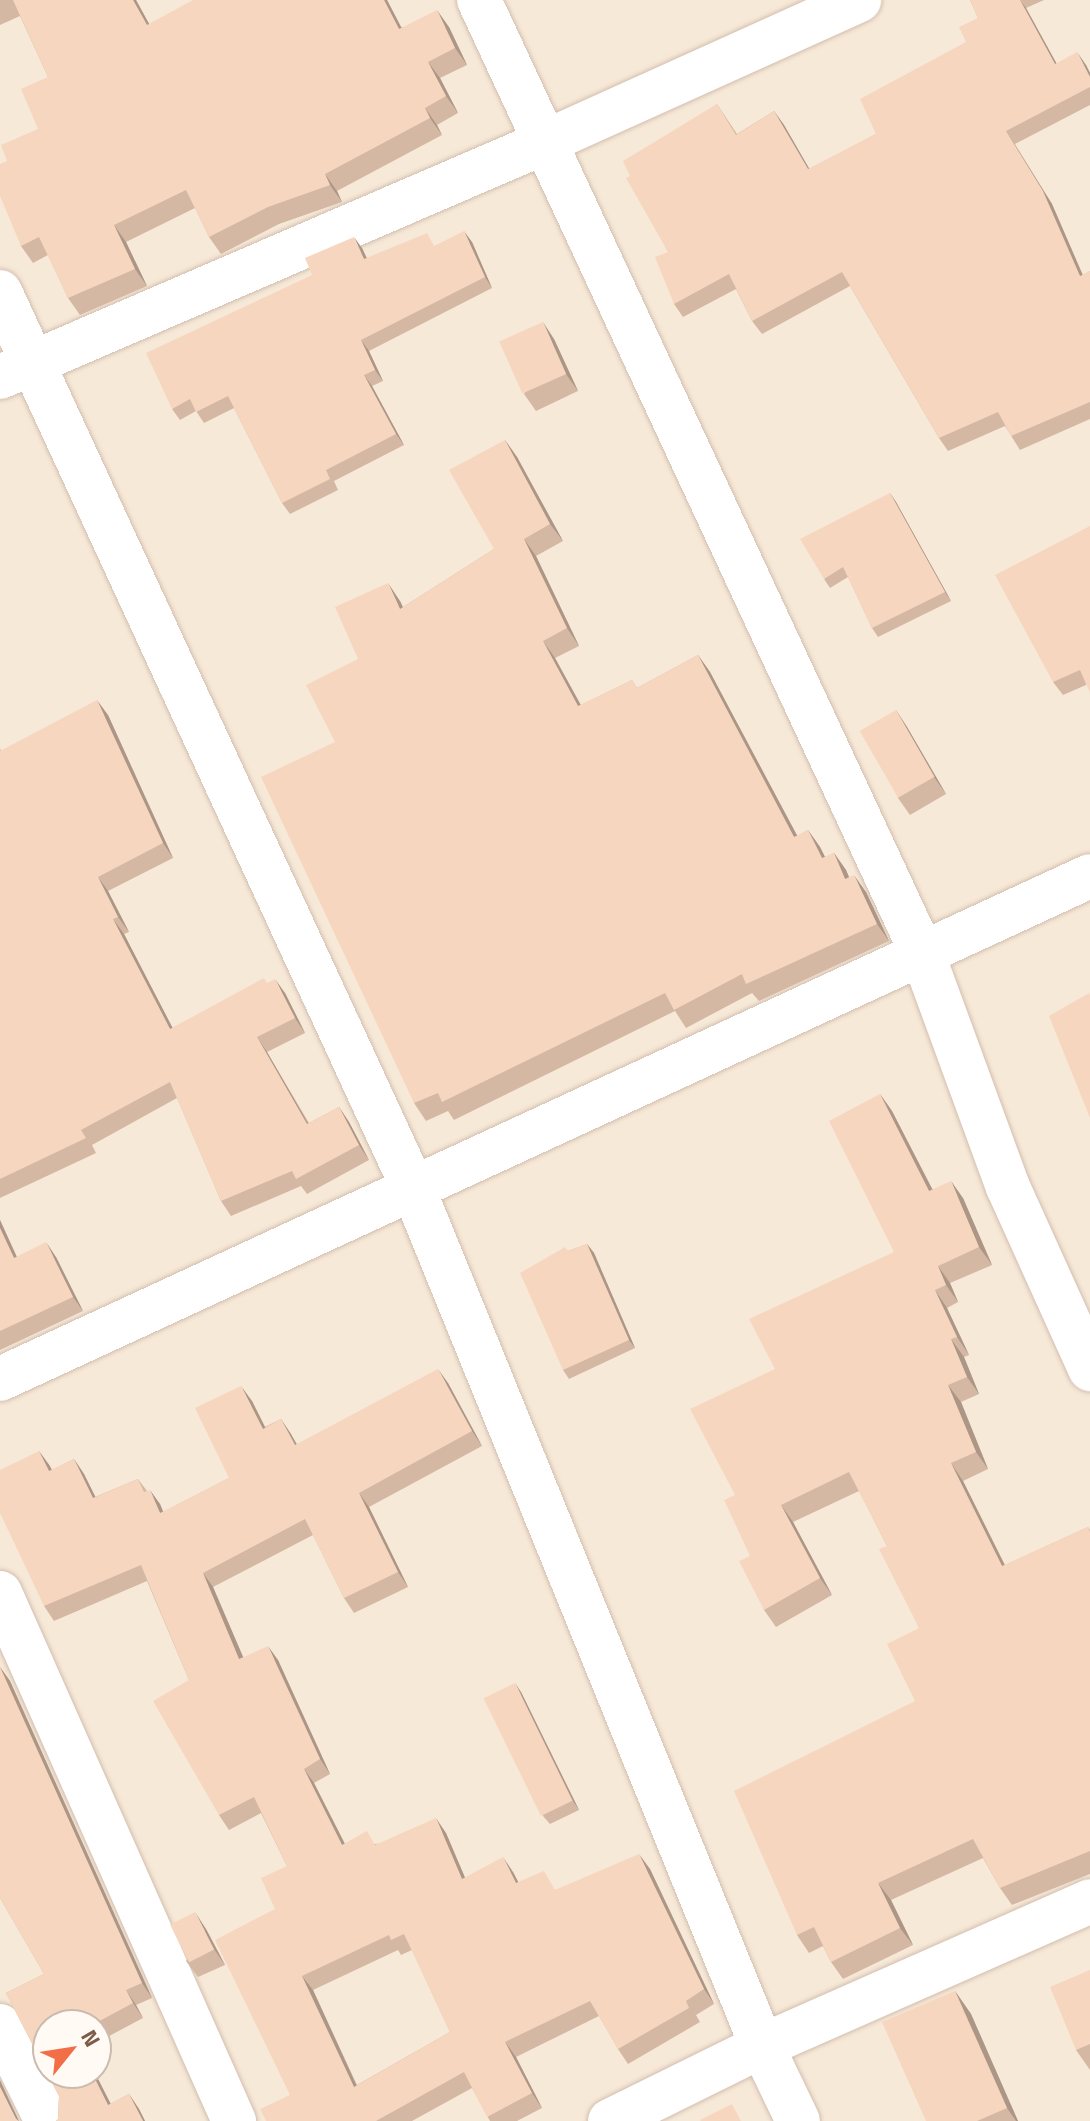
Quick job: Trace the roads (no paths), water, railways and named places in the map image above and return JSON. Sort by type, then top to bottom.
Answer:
[{"type":"street","points":[[479,0],[923,955],[1008,1187],[1090,1369]]},
{"type":"street","points":[[15,370],[543,143],[859,0]]},
{"type":"street","points":[[0,292],[15,370],[413,1188],[762,2046],[798,2121]]},
{"type":"street","points":[[0,1379],[1090,876]]},
{"type":"street","points":[[0,1593],[234,2121]]},
{"type":"street","points":[[610,2121],[762,2046],[1090,1901]]},
{"type":"street","points":[[0,2026],[47,2121]]}]
